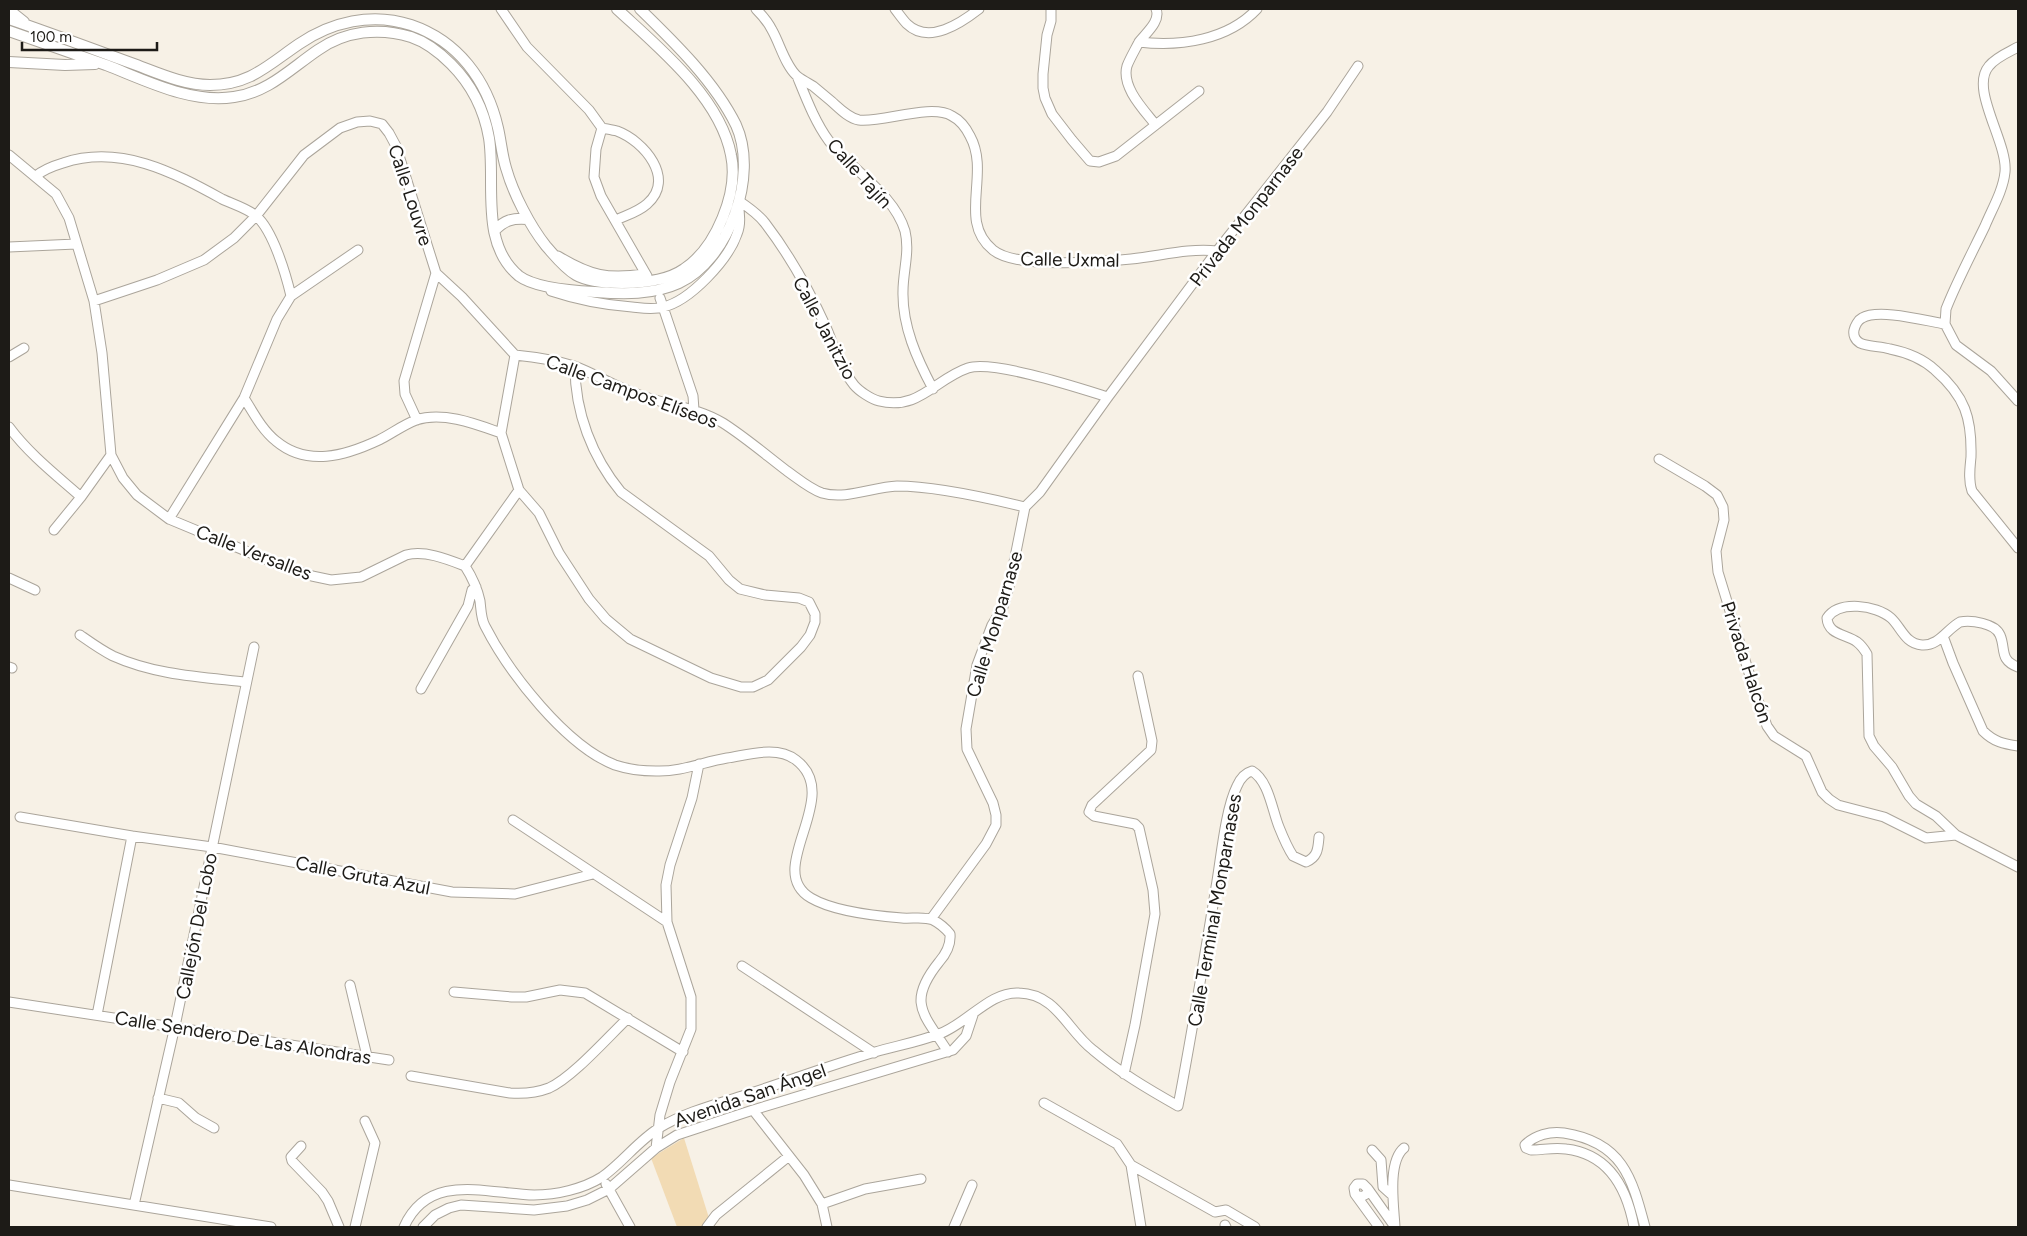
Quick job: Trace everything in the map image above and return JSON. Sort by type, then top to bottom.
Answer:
[{"type":"street","points":[[500,9],[527,48],[590,110],[602,128],[618,132],[634,141],[644,150],[658,171],[658,186],[648,204],[638,211],[616,220]]},
{"type":"street","points":[[9,20],[162,74],[193,83],[210,85],[249,78],[263,71],[321,30],[334,25],[366,20],[381,20],[402,23],[424,30],[453,47],[478,77],[486,91],[498,126],[506,171],[527,219],[552,253],[576,275],[586,279],[616,283],[653,281],[686,269],[709,244],[722,221],[728,204],[733,167],[724,131],[715,112],[683,72],[617,9]]},
{"type":"street","name":"Calle Uxmal","points":[[756,9],[772,29],[797,76],[814,86],[850,117],[859,120],[916,113],[939,113],[951,115],[960,122],[974,142],[978,156],[975,209],[977,229],[994,251],[1024,261],[1046,262],[1130,259],[1196,249],[1217,251]]},
{"type":"street","points":[[895,9],[908,25],[920,32],[934,33],[965,20],[979,9]]},
{"type":"street","points":[[1051,9],[1043,88],[1052,114],[1083,154],[1090,160],[1107,161],[1116,156],[1199,91]]},
{"type":"street","points":[[1156,9],[1158,13],[1155,21],[1139,42],[1127,67],[1126,75],[1135,97],[1156,124]]},
{"type":"street","points":[[1139,42],[1158,44],[1186,43],[1215,35],[1239,24],[1257,9]]},
{"type":"street","points":[[9,10],[31,27]]},
{"type":"street","points":[[532,283],[578,291],[604,293],[653,291],[673,285],[682,282],[706,265],[726,237],[736,216],[743,163],[737,128],[726,107],[699,70],[643,11],[633,24]]},
{"type":"street","points":[[644,35],[656,25]]},
{"type":"street","points":[[9,31],[188,94],[226,98],[246,94],[270,85],[296,68],[319,49],[351,35],[365,32],[383,32],[415,39],[436,51],[458,70],[479,103],[490,145],[494,230],[498,248],[519,276],[572,298],[604,305],[648,308],[664,307],[699,286],[716,269],[738,233],[740,219],[739,203]]},
{"type":"street","points":[[2018,47],[1991,63],[1986,69],[1984,91],[2004,152],[2005,172],[1994,206],[1949,303],[1945,324],[1956,345],[1991,371],[2018,401]]},
{"type":"street","points":[[9,62],[65,65],[102,64]]},
{"type":"street","name":"Privada Monparnase","points":[[1108,397],[1217,251],[1327,112],[1358,66]]},
{"type":"street","name":"Calle Tajín","points":[[797,76],[821,128],[830,141],[876,187],[892,208],[904,230],[907,247],[903,291],[905,318],[920,365],[933,389]]},
{"type":"street","name":"Calle Louvre","points":[[94,301],[157,280],[204,260],[234,238],[256,216],[304,155],[340,128],[357,122],[370,121],[382,124],[389,132],[396,146],[436,273],[462,297],[515,355]]},
{"type":"street","points":[[552,253],[581,270],[595,274],[613,277],[646,275],[601,196],[594,177],[596,149],[602,128]]},
{"type":"street","name":"Calle Versalles","points":[[9,155],[56,194],[69,218],[94,301],[102,353],[111,455],[119,473],[137,494],[169,519],[282,566],[312,576],[331,580],[361,577],[413,553],[435,556],[465,566]]},
{"type":"street","points":[[36,176],[44,170],[84,158],[125,157],[182,178],[256,216],[265,228],[282,263],[291,296]]},
{"type":"street","name":"Calle Janitzio","points":[[739,203],[764,221],[783,250],[817,307],[846,373],[854,386],[877,401],[892,403],[913,400],[969,368],[979,367],[1040,377],[1108,397]]},
{"type":"street","points":[[494,230],[509,219],[527,219]]},
{"type":"street","points":[[9,247],[76,244]]},
{"type":"street","points":[[169,519],[244,398],[277,318],[291,296],[358,250]]},
{"type":"street","points":[[416,420],[405,394],[405,374],[436,273]]},
{"type":"street","points":[[660,298],[693,396],[694,410]]},
{"type":"street","points":[[1945,324],[1877,314],[1862,318],[1856,325],[1853,334],[1860,343],[1890,348],[1923,362],[1934,369],[1959,394],[1969,418],[1972,434],[1970,482],[1972,491],[2018,548]]},
{"type":"street","points":[[9,357],[24,348]]},
{"type":"street","points":[[515,355],[501,433],[519,490],[539,513],[576,581],[606,619],[630,639],[711,678],[741,687],[753,687],[768,680],[801,647],[810,634],[815,622],[815,614],[809,602],[799,598],[765,595],[740,588],[729,580],[709,556],[621,492],[610,479],[588,438],[577,401],[575,367]]},
{"type":"street","name":"Calle Campos Elíseos","points":[[515,355],[549,359],[575,367],[635,394],[694,410],[722,423],[796,478],[821,492],[835,495],[880,487],[900,486],[953,493],[1024,507]]},
{"type":"street","points":[[1024,507],[1040,492],[1108,397]]},
{"type":"street","points":[[244,398],[264,428],[276,441],[308,457],[326,458],[354,450],[379,440],[416,420],[452,419],[471,422],[501,433]]},
{"type":"street","points":[[9,427],[13,440],[81,497]]},
{"type":"street","points":[[54,530],[81,497],[111,455]]},
{"type":"street","name":"Privada Halcón","points":[[1659,459],[1705,486],[1717,496],[1723,507],[1724,520],[1716,551],[1718,572],[1753,686],[1767,726],[1774,736],[1806,756],[1822,792],[1838,805],[1884,817],[1926,838],[1956,835]]},
{"type":"street","points":[[519,490],[465,566],[476,587],[484,625],[514,672],[563,729],[598,756],[617,766],[656,771],[682,769],[699,764],[775,752],[791,756],[798,761],[806,771],[813,795],[810,814],[795,862],[796,876],[802,891],[815,901],[856,911],[903,918],[931,919],[950,934],[949,945],[944,956],[926,979],[920,994],[925,1015],[948,1052]]},
{"type":"street","name":"Calle Monparnase","points":[[931,919],[986,844],[996,825],[993,803],[967,748],[966,729],[977,665],[1009,587],[1024,507]]},
{"type":"street","points":[[9,578],[35,590]]},
{"type":"street","points":[[421,688],[468,606],[472,590],[476,587]]},
{"type":"street","points":[[2018,667],[2009,662],[2002,652],[2000,635],[1997,630],[1990,626],[1966,620],[1960,622],[1930,644],[1920,645],[1905,638],[1892,619],[1884,614],[1864,608],[1844,607],[1836,609],[1828,618],[1831,629],[1855,640],[1867,654],[1869,736],[1874,746],[1892,767],[1909,796],[1916,804],[1946,824],[1956,835],[2018,867]]},
{"type":"street","points":[[80,635],[112,655],[149,669],[246,682]]},
{"type":"street","points":[[1943,636],[1952,663],[1983,731],[1999,743],[2018,746]]},
{"type":"street","name":"Callejón Del Lobo","points":[[134,1205],[176,1026],[254,647]]},
{"type":"street","points":[[1124,1074],[1155,914],[1154,890],[1139,828],[1135,824],[1094,816],[1089,812],[1092,805],[1151,750],[1152,741],[1138,676]]},
{"type":"street","points":[[656,1148],[660,1115],[670,1082],[691,1029],[691,997],[667,922],[666,885],[670,865],[692,798],[699,764]]},
{"type":"street","name":"Calle Terminal Monparnases","points":[[1178,1106],[1201,986],[1226,827],[1236,786],[1242,777],[1247,772],[1252,771],[1261,780],[1292,856],[1306,862],[1314,859],[1319,837]]},
{"type":"street","name":"Calle Gruta Azul","points":[[20,817],[212,847],[469,894],[515,894],[593,874]]},
{"type":"street","points":[[513,820],[667,922]]},
{"type":"street","points":[[98,1015],[132,836]]},
{"type":"street","points":[[742,966],[874,1053]]},
{"type":"street","points":[[350,985],[367,1056]]},
{"type":"street","points":[[454,992],[512,997],[560,990],[573,991],[596,998],[683,1052]]},
{"type":"street","name":"Avenida San Ángel","points":[[404,1227],[413,1212],[423,1203],[449,1191],[474,1189],[542,1194],[573,1189],[601,1178],[658,1128],[703,1109],[874,1053],[937,1035],[973,1015],[1000,995],[1020,992],[1038,997],[1054,1005],[1085,1044],[1124,1074],[1178,1106]]},
{"type":"street","name":"Calle Sendero De Las Alondras","points":[[9,1002],[389,1060]]},
{"type":"street","name":"Avenida San Ángel","points":[[423,1227],[435,1215],[449,1208],[461,1205],[519,1210],[548,1210],[587,1200],[609,1189],[656,1148],[677,1135],[948,1052],[966,1036],[973,1015]]},
{"type":"street","points":[[411,1076],[510,1093],[525,1094],[540,1091],[564,1079],[628,1018]]},
{"type":"street","points":[[158,1098],[179,1103],[196,1118],[214,1128]]},
{"type":"street","points":[[1044,1103],[1117,1144],[1131,1165],[1140,1227]]},
{"type":"street","points":[[754,1110],[822,1204],[828,1227]]},
{"type":"street","points":[[356,1227],[375,1143],[365,1121]]},
{"type":"street","points":[[1634,1227],[1629,1207],[1619,1182],[1614,1174],[1599,1160],[1567,1149],[1531,1150],[1526,1148],[1525,1145],[1543,1134],[1560,1133],[1589,1139],[1602,1145],[1617,1158],[1629,1175],[1645,1227]]},
{"type":"street","points":[[301,1146],[293,1153],[292,1161],[322,1192],[339,1227]]},
{"type":"street","points":[[1396,1227],[1395,1166],[1399,1152],[1404,1148]]},
{"type":"street","points":[[1372,1150],[1380,1158],[1383,1188],[1394,1196]]},
{"type":"street","points":[[706,1227],[716,1215],[789,1156]]},
{"type":"street","points":[[1131,1165],[1215,1212],[1226,1210],[1255,1227]]},
{"type":"street","points":[[601,1178],[630,1227]]},
{"type":"street","points":[[822,1204],[865,1190],[921,1179]]},
{"type":"street","points":[[9,1185],[271,1227]]},
{"type":"street","points":[[954,1227],[972,1185]]},
{"type":"street","points":[[1379,1227],[1359,1196],[1367,1193],[1368,1189],[1396,1227]]},
{"type":"shaded area","points":[[684,1138],[709,1218],[704,1227],[677,1227],[651,1158]]}]
